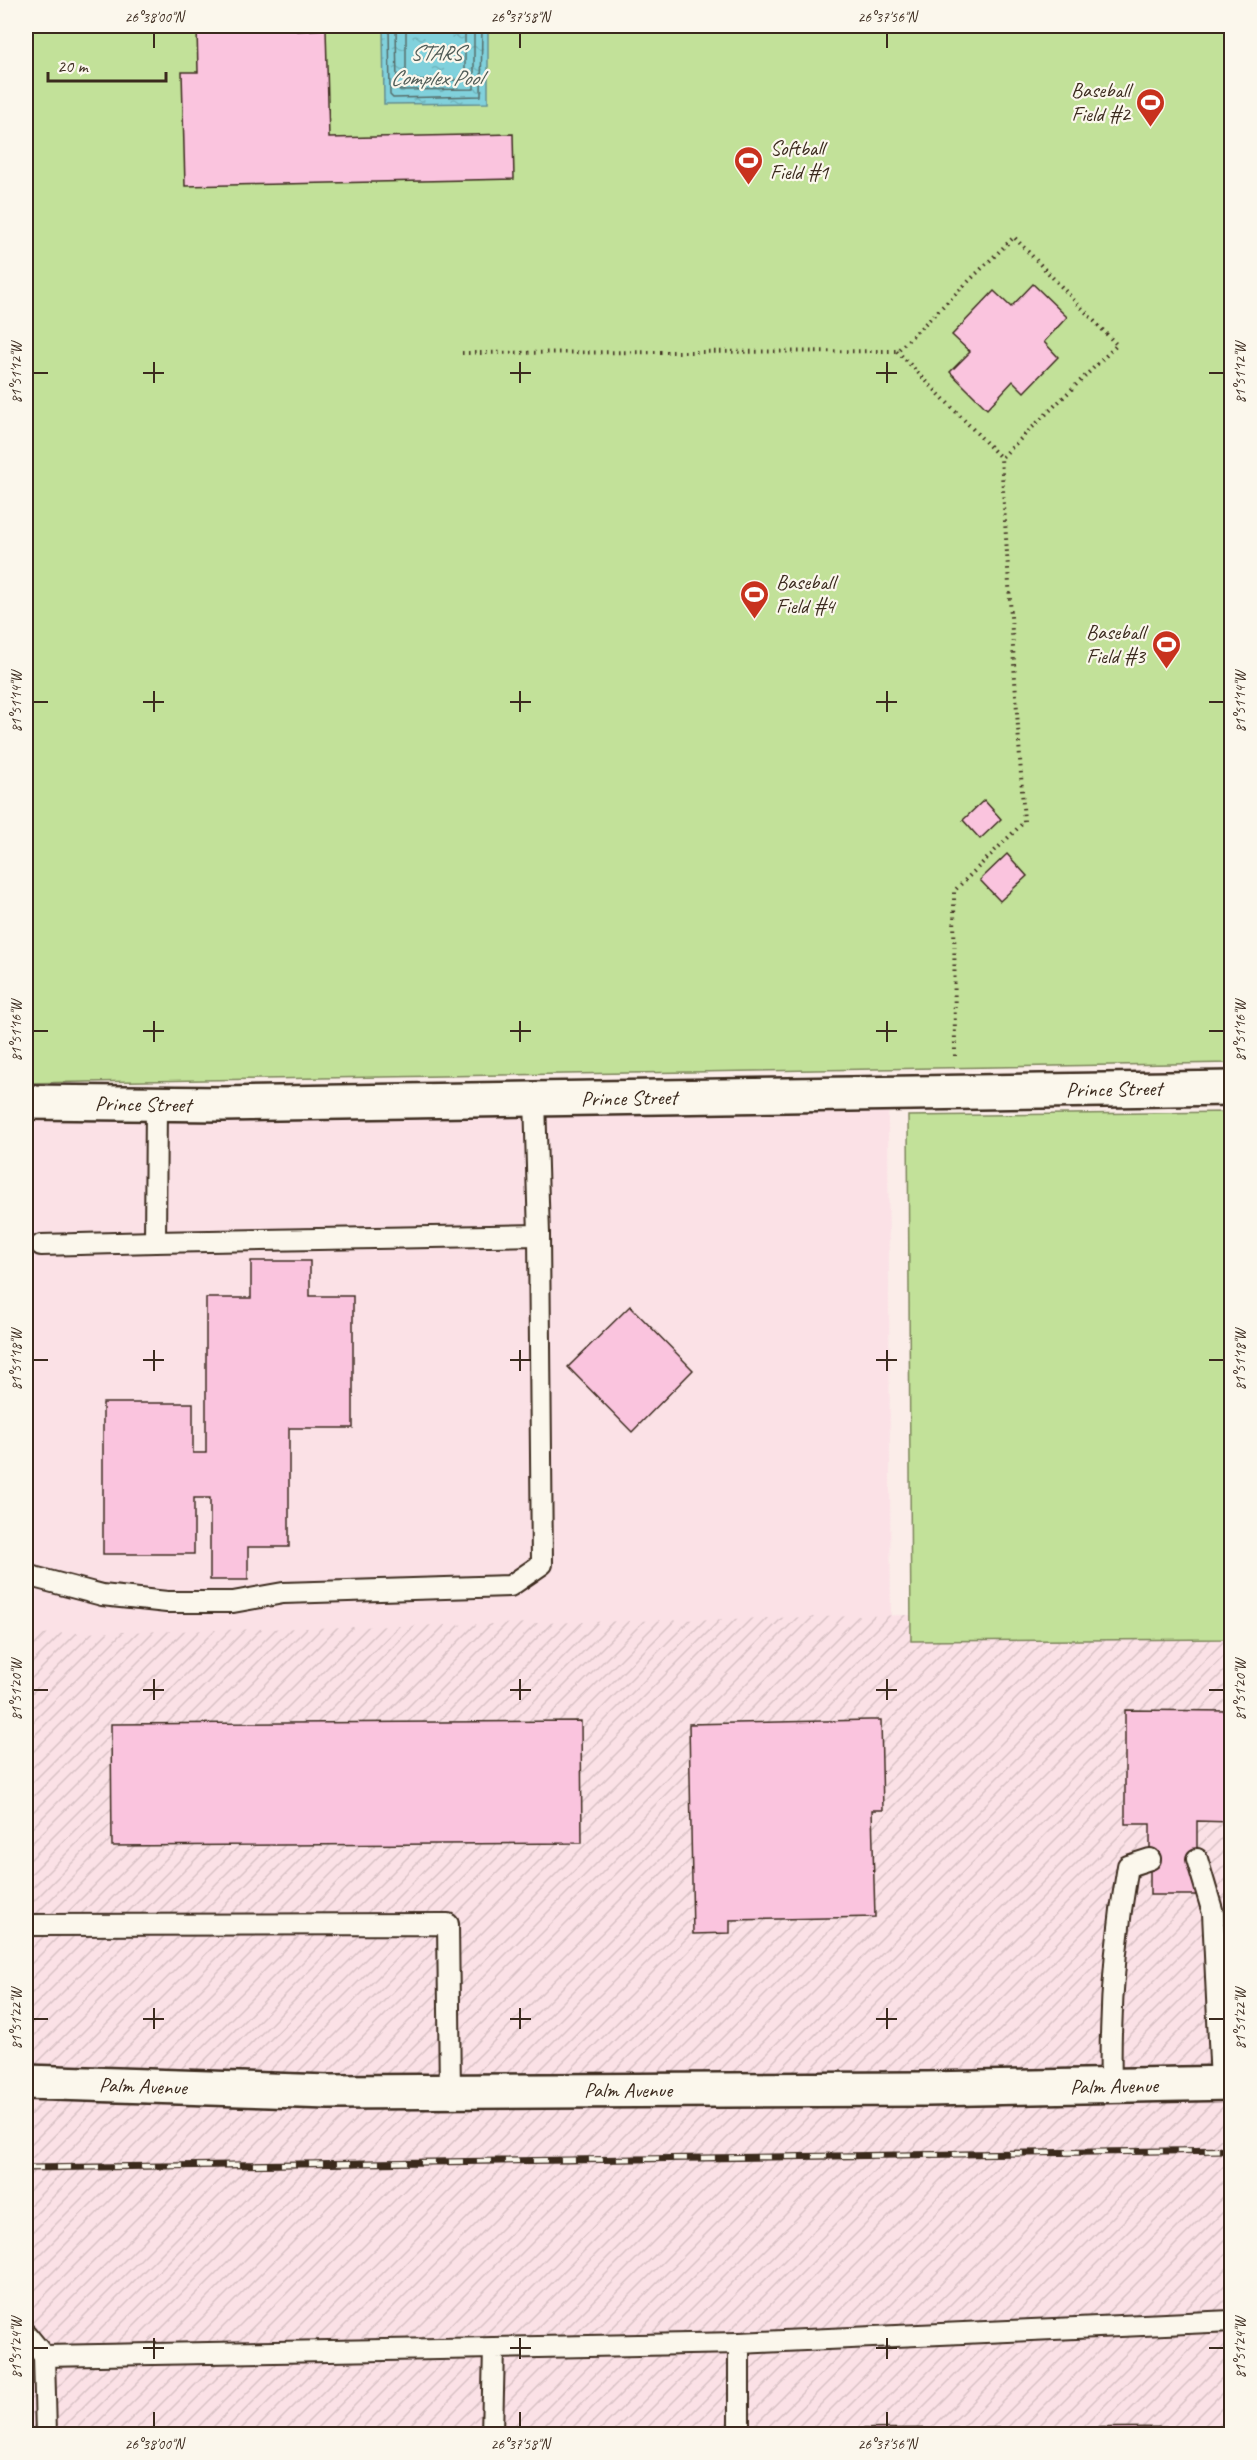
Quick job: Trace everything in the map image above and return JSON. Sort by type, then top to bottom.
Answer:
[{"type":"street","name":"Prince Street","points":[[26,1102],[156,1104],[1232,1088]]},
{"type":"street","name":"Palm Avenue","points":[[26,2082],[329,2092],[1111,2086],[1226,2083]]},
{"type":"lane","points":[[26,1575],[102,1594],[167,1602],[233,1602],[283,1593],[510,1586],[542,1564],[539,1235],[535,1099]]},
{"type":"lane","points":[[155,1242],[156,1104]]},
{"type":"lane","points":[[41,1245],[539,1235]]},
{"type":"lane","points":[[1111,2086],[1110,2032],[1120,1912],[1128,1866],[1150,1859]]},
{"type":"lane","points":[[1197,1859],[1213,1913],[1226,2083]]},
{"type":"lane","points":[[26,1924],[448,1924],[450,2091]]},
{"type":"lane","points":[[44,2356],[739,2343],[1232,2321]]},
{"type":"lane","points":[[26,2334],[44,2356],[46,2434]]},
{"type":"lane","points":[[739,2343],[739,2434]]},
{"type":"lane","points":[[492,2434],[494,2348]]},
{"type":"path","points":[[462,353],[897,351],[1014,237],[1117,345],[1001,459]]},
{"type":"path","points":[[897,351],[1001,459],[1024,822],[954,891],[955,1060]]},
{"type":"shaded area","points":[[26,1101],[896,1102],[888,1116],[891,1641],[1231,2434],[26,2434]]},
{"type":"shaded area","points":[[911,1615],[912,1641],[1231,1639],[1231,2434],[26,2434],[26,1634]]},
{"type":"green space","points":[[26,26],[1231,26],[1231,1063],[26,1083]]},
{"type":"green space","points":[[1231,1112],[1231,1639],[911,1641],[908,1116]]},
{"type":"water","name":"STARS Complex Pool","points":[[383,26],[488,26],[488,103],[384,104]]},
{"type":"building","points":[[218,26],[297,26],[297,31],[326,29],[329,138],[513,134],[514,179],[185,186],[182,72],[198,72],[197,29],[218,29]]},
{"type":"building","points":[[1033,284],[1067,317],[1044,342],[1058,357],[1024,392],[1013,381],[987,409],[950,372],[970,352],[952,335],[994,291],[1011,307]]},
{"type":"building","points":[[984,800],[1001,819],[980,839],[963,820]]},
{"type":"building","points":[[1007,854],[1027,876],[1000,901],[980,880]]},
{"type":"building","points":[[251,1261],[310,1261],[310,1296],[353,1296],[353,1428],[289,1428],[289,1547],[248,1547],[248,1580],[210,1580],[210,1498],[194,1498],[194,1554],[103,1554],[103,1403],[193,1403],[193,1453],[206,1453],[206,1298],[251,1298]]},
{"type":"building","points":[[630,1306],[693,1370],[632,1432],[568,1367]]},
{"type":"building","points":[[1125,1710],[1232,1711],[1232,1822],[1197,1821],[1197,1895],[1150,1895],[1150,1824],[1125,1824]]},
{"type":"building","points":[[881,1720],[883,1810],[872,1810],[875,1917],[730,1920],[730,1933],[693,1934],[689,1724]]},
{"type":"building","points":[[581,1721],[582,1843],[112,1846],[111,1724]]},
{"type":"building","points":[[1232,2427],[1232,2434],[794,2434],[794,2429]]},
{"type":"railway","points":[[29,2168],[1232,2150]]},
{"type":"place","name":"Baseball Field #2","points":[[1151,128]]},
{"type":"place","name":"Softball Field #1","points":[[749,186]]},
{"type":"place","name":"Baseball Field #4","points":[[755,620]]},
{"type":"place","name":"Baseball Field #3","points":[[1166,670]]}]
